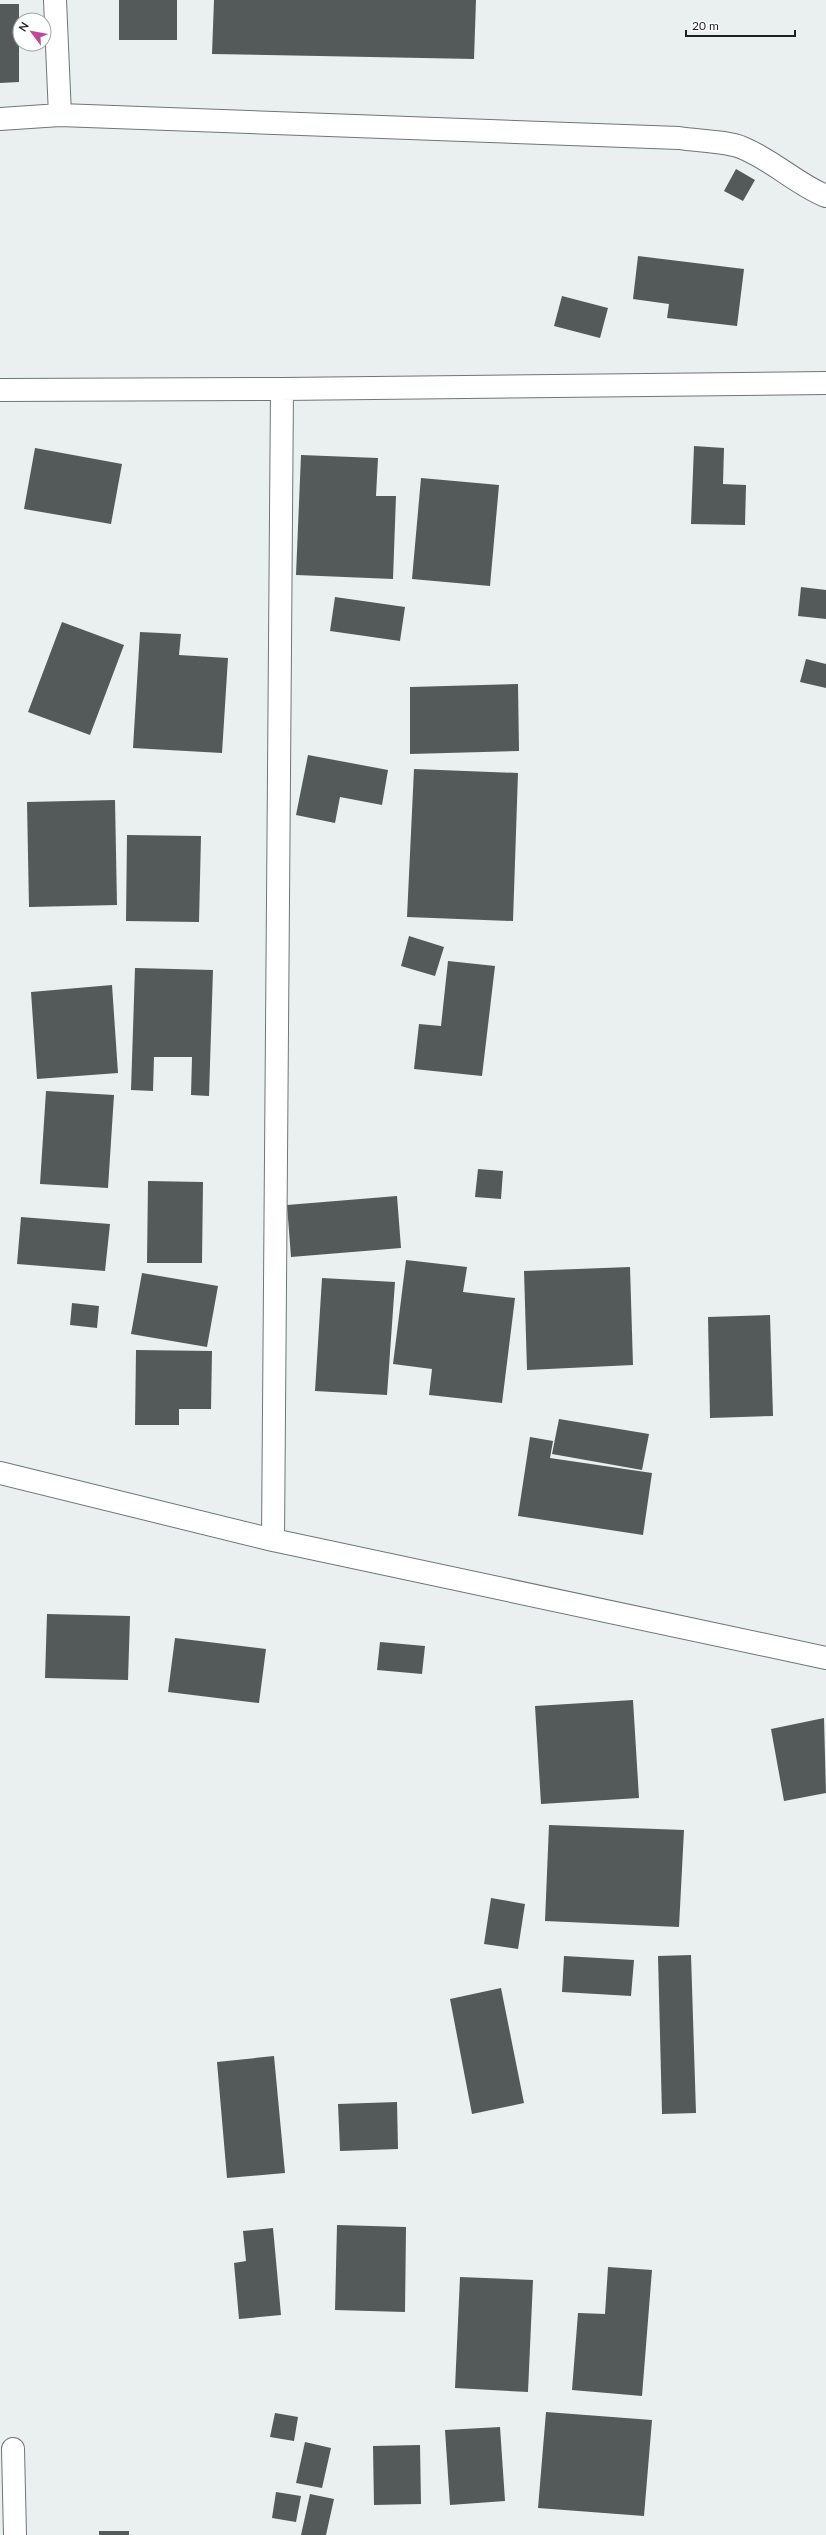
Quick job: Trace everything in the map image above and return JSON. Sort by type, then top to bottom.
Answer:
[{"type":"street","points":[[56,0],[60,115]]},
{"type":"street","points":[[0,120],[60,115],[679,138],[742,147],[780,167],[816,192],[826,196]]},
{"type":"street","points":[[0,390],[282,389],[826,383]]},
{"type":"street","points":[[273,1540],[282,389]]},
{"type":"street","points":[[0,1473],[273,1540],[826,1658]]},
{"type":"street","points":[[12,2449],[15,2535]]},
{"type":"building","points":[[119,0],[177,0],[177,40],[119,40]]},
{"type":"building","points":[[214,0],[476,0],[474,59],[212,54]]},
{"type":"building","points":[[0,4],[19,4],[19,12],[12,12],[12,52],[19,52],[19,82],[0,83]]},
{"type":"building","points":[[736,169],[755,180],[743,201],[724,191]]},
{"type":"building","points":[[638,256],[744,269],[737,326],[667,318],[669,304],[633,299]]},
{"type":"building","points":[[562,296],[608,308],[600,338],[554,326]]},
{"type":"building","points":[[694,446],[724,448],[723,484],[746,485],[745,525],[691,524]]},
{"type":"building","points":[[35,448],[122,464],[111,524],[24,509]]},
{"type":"building","points":[[301,455],[378,458],[376,496],[396,496],[393,579],[296,575]]},
{"type":"building","points":[[421,478],[499,485],[490,586],[412,579]]},
{"type":"building","points":[[801,587],[826,590],[826,619],[798,616]]},
{"type":"building","points":[[335,597],[405,607],[400,641],[330,631]]},
{"type":"building","points":[[62,622],[124,645],[90,735],[28,712]]},
{"type":"building","points":[[140,632],[181,634],[179,655],[228,658],[222,753],[133,748]]},
{"type":"building","points":[[806,659],[826,664],[826,688],[800,682]]},
{"type":"building","points":[[518,684],[519,751],[410,754],[410,687]]},
{"type":"building","points":[[308,755],[388,770],[382,805],[340,797],[335,823],[296,815]]},
{"type":"building","points":[[414,769],[518,773],[513,921],[407,917]]},
{"type":"building","points":[[115,800],[117,905],[29,907],[27,802]]},
{"type":"building","points":[[127,835],[201,836],[199,922],[126,921]]},
{"type":"building","points":[[409,936],[444,947],[435,976],[401,966]]},
{"type":"building","points":[[448,961],[495,966],[482,1076],[414,1069],[419,1024],[441,1026]]},
{"type":"building","points":[[135,968],[213,970],[209,1096],[191,1095],[192,1057],[154,1057],[153,1091],[131,1090]]},
{"type":"building","points":[[112,985],[118,1073],[37,1079],[31,992]]},
{"type":"building","points":[[46,1091],[114,1095],[108,1188],[40,1184]]},
{"type":"building","points":[[478,1169],[503,1171],[501,1199],[475,1197]]},
{"type":"building","points":[[148,1181],[203,1182],[202,1263],[147,1263]]},
{"type":"building","points":[[397,1196],[401,1248],[291,1257],[287,1205]]},
{"type":"building","points":[[21,1217],[110,1224],[105,1271],[17,1264]]},
{"type":"building","points":[[406,1260],[467,1267],[463,1292],[515,1298],[502,1403],[429,1395],[432,1369],[393,1364]]},
{"type":"building","points":[[630,1267],[633,1365],[527,1370],[524,1271]]},
{"type":"building","points":[[142,1273],[218,1286],[207,1347],[131,1334]]},
{"type":"building","points":[[322,1278],[395,1282],[387,1395],[315,1391]]},
{"type":"building","points":[[72,1303],[99,1306],[97,1328],[70,1325]]},
{"type":"building","points":[[770,1315],[773,1416],[710,1418],[708,1317]]},
{"type":"building","points":[[136,1350],[212,1351],[211,1409],[179,1409],[179,1425],[135,1425]]},
{"type":"building","points":[[559,1419],[649,1434],[642,1470],[552,1454]]},
{"type":"building","points":[[530,1437],[553,1441],[550,1458],[652,1473],[643,1535],[518,1516]]},
{"type":"building","points":[[47,1614],[130,1616],[128,1680],[45,1678]]},
{"type":"building","points":[[175,1638],[266,1649],[259,1703],[168,1692]]},
{"type":"building","points":[[380,1642],[425,1646],[422,1674],[377,1670]]},
{"type":"building","points":[[633,1700],[639,1798],[541,1804],[535,1706]]},
{"type":"building","points":[[824,1718],[826,1793],[784,1801],[771,1729]]},
{"type":"building","points":[[549,1825],[684,1830],[679,1927],[545,1921]]},
{"type":"building","points":[[491,1898],[525,1904],[518,1949],[484,1944]]},
{"type":"building","points":[[691,1955],[696,2113],[662,2114],[658,1956]]},
{"type":"building","points":[[564,1956],[634,1960],[631,1996],[562,1992]]},
{"type":"building","points":[[501,1988],[524,2103],[472,2114],[450,1999]]},
{"type":"building","points":[[274,2056],[285,2173],[227,2178],[217,2062]]},
{"type":"building","points":[[397,2102],[398,2149],[340,2151],[338,2104]]},
{"type":"building","points":[[337,2225],[406,2227],[405,2312],[335,2310]]},
{"type":"building","points":[[273,2228],[281,2315],[239,2319],[234,2263],[246,2261],[243,2231]]},
{"type":"building","points":[[608,2267],[652,2270],[642,2396],[572,2390],[578,2313],[605,2314]]},
{"type":"building","points":[[460,2277],[533,2280],[528,2392],[455,2388]]},
{"type":"building","points":[[546,2412],[652,2420],[644,2516],[538,2508]]},
{"type":"building","points":[[275,2413],[298,2417],[294,2441],[270,2437]]},
{"type":"building","points":[[500,2427],[505,2501],[450,2505],[445,2430]]},
{"type":"building","points":[[305,2442],[331,2448],[322,2488],[296,2483]]},
{"type":"building","points":[[420,2445],[421,2504],[374,2505],[373,2446]]},
{"type":"building","points":[[276,2492],[301,2496],[296,2522],[272,2518]]},
{"type":"building","points":[[310,2494],[334,2499],[326,2535],[301,2535]]},
{"type":"building","points":[[99,2531],[129,2531],[129,2535],[99,2535]]}]
